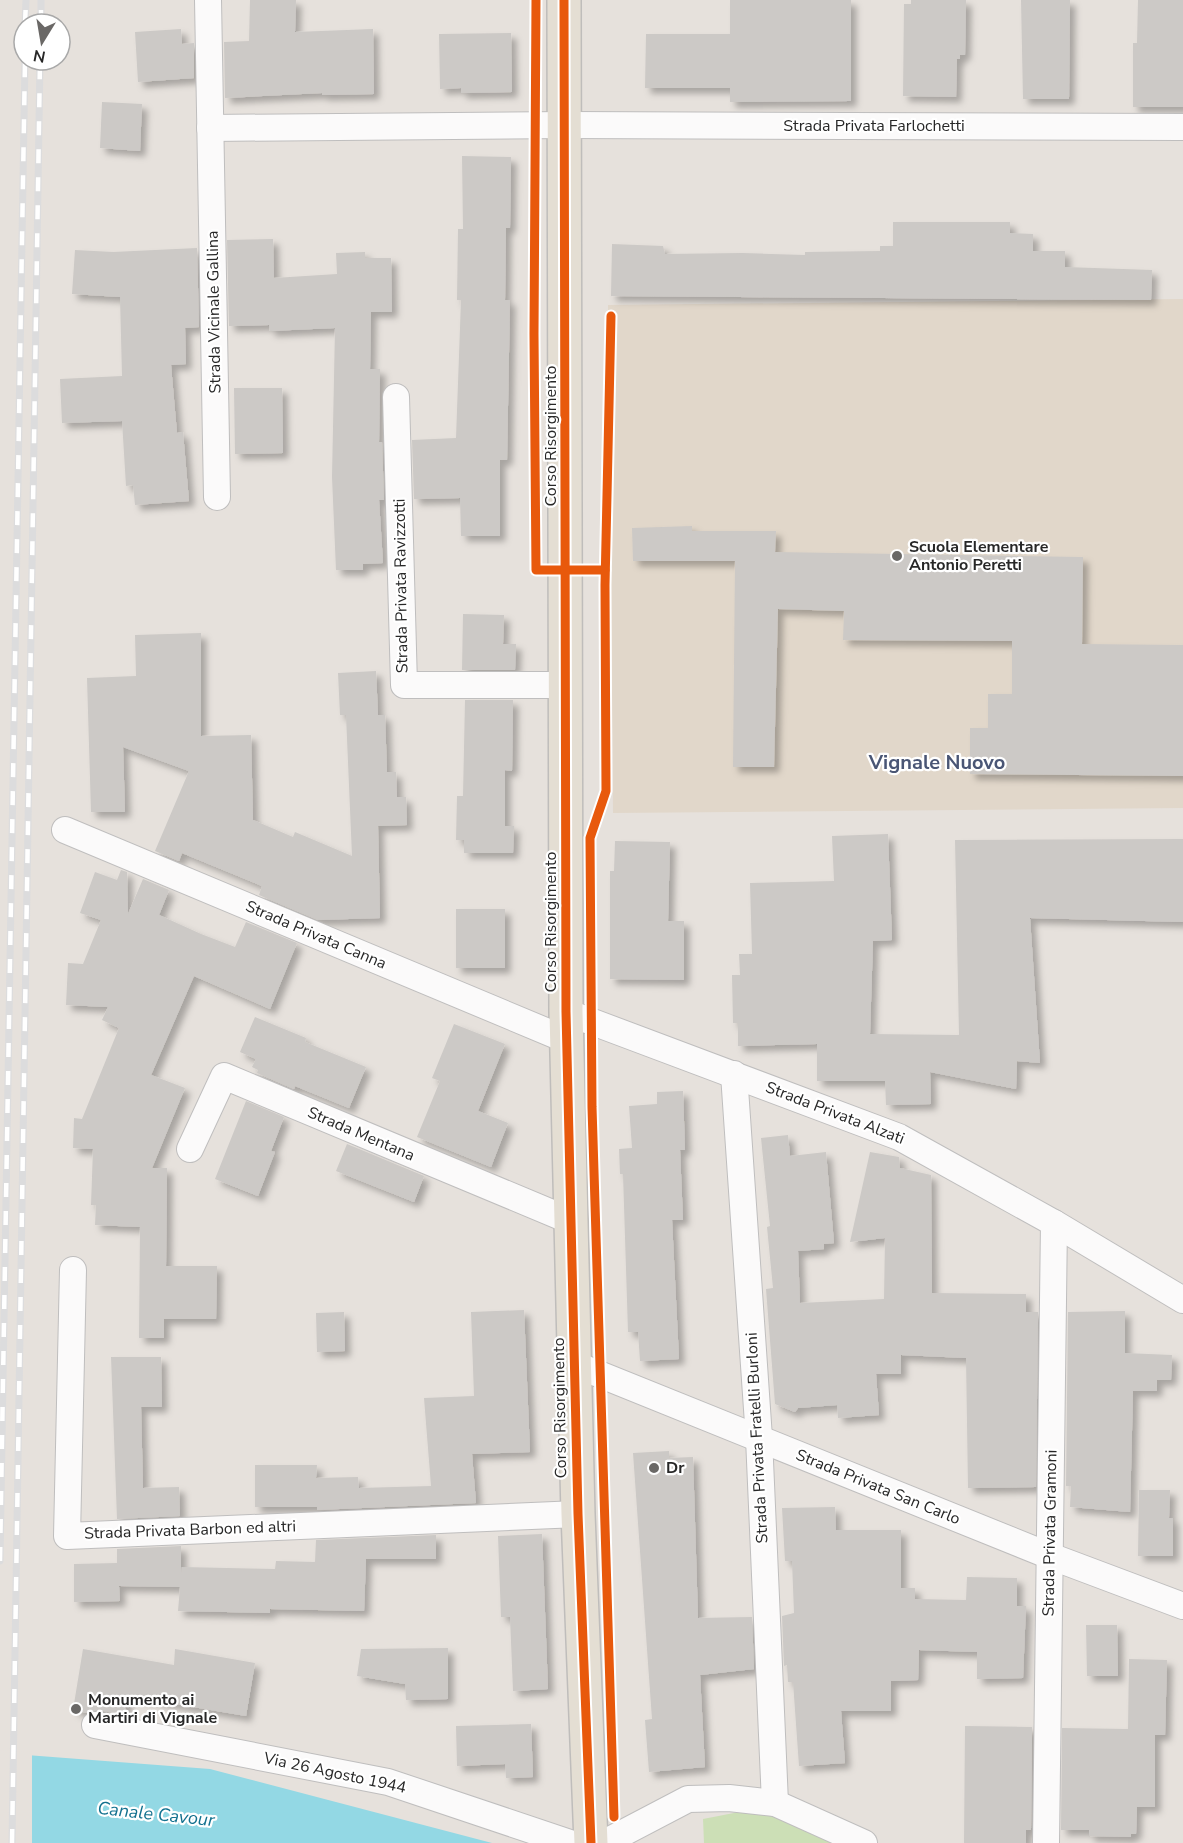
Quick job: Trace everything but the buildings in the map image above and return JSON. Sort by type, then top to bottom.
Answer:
[{"type":"main road","name":"Corso Risorgimento","points":[[564,0],[567,1026],[578,1514],[591,1843]]},
{"type":"street","name":"Strada Vicinale Gallina","points":[[208,0],[217,497]]},
{"type":"street","points":[[210,128],[566,125]]},
{"type":"street","name":"Strada Privata Farlochetti","points":[[566,125],[1183,127]]},
{"type":"street","name":"Strada Privata Ravizzotti","points":[[396,397],[404,685],[566,685]]},
{"type":"street","name":"Strada Privata Canna","points":[[65,830],[567,1026]]},
{"type":"street","name":"Strada Privata Alzati","points":[[567,1026],[734,1074],[899,1137],[1054,1223],[1183,1300]]},
{"type":"street","name":"Strada Privata Fratelli Burloni","points":[[734,1074],[759,1438],[775,1803]]},
{"type":"street","name":"Strada Mentana","points":[[190,1149],[224,1076],[571,1221]]},
{"type":"street","name":"Strada Privata Gramoni","points":[[1046,1843],[1054,1223]]},
{"type":"street","name":"Strada Privata Barbon ed altri","points":[[73,1270],[67,1536],[578,1514]]},
{"type":"street","name":"Strada Privata San Carlo","points":[[574,1364],[1050,1556],[1183,1606]]},
{"type":"street","name":"Via 26 Agosto 1944","points":[[95,1725],[388,1782],[570,1843]]},
{"type":"street","points":[[604,1843],[688,1798],[729,1798],[775,1803],[864,1843]]},
{"type":"shaded area","name":"Scuola Elementare Antonio Peretti","points":[[1183,299],[1183,808],[613,813],[608,305]]},
{"type":"green space","points":[[739,1812],[772,1816],[831,1843],[704,1843],[703,1819]]},
{"type":"water","name":"Canale Cavour","points":[[0,1753],[210,1769],[492,1843],[0,1843]]},
{"type":"pier","points":[[0,1750],[32,1752],[32,1843],[0,1843]]},
{"type":"railway","points":[[26,0],[26,12]]},
{"type":"railway","points":[[41,0],[41,12]]},
{"type":"railway","points":[[0,1561],[25,72]]},
{"type":"railway","points":[[12,1843],[40,72]]},
{"type":"cycle path","points":[[536,0],[534,334],[536,570],[605,570]]},
{"type":"cycle path","points":[[564,0],[566,1012],[578,1514],[591,1843]]},
{"type":"cycle path","points":[[611,316],[605,585],[606,791],[590,838],[592,1107],[614,1817]]},
{"type":"place","name":"Scuola Elementare Antonio Peretti","points":[[897,556]]},
{"type":"place","name":"Dr","points":[[654,1468]]},
{"type":"place","name":"Monumento ai Martiri di Vignale","points":[[76,1709]]},
{"type":"district","name":"Vignale Nuovo","points":[[937,762]]}]
